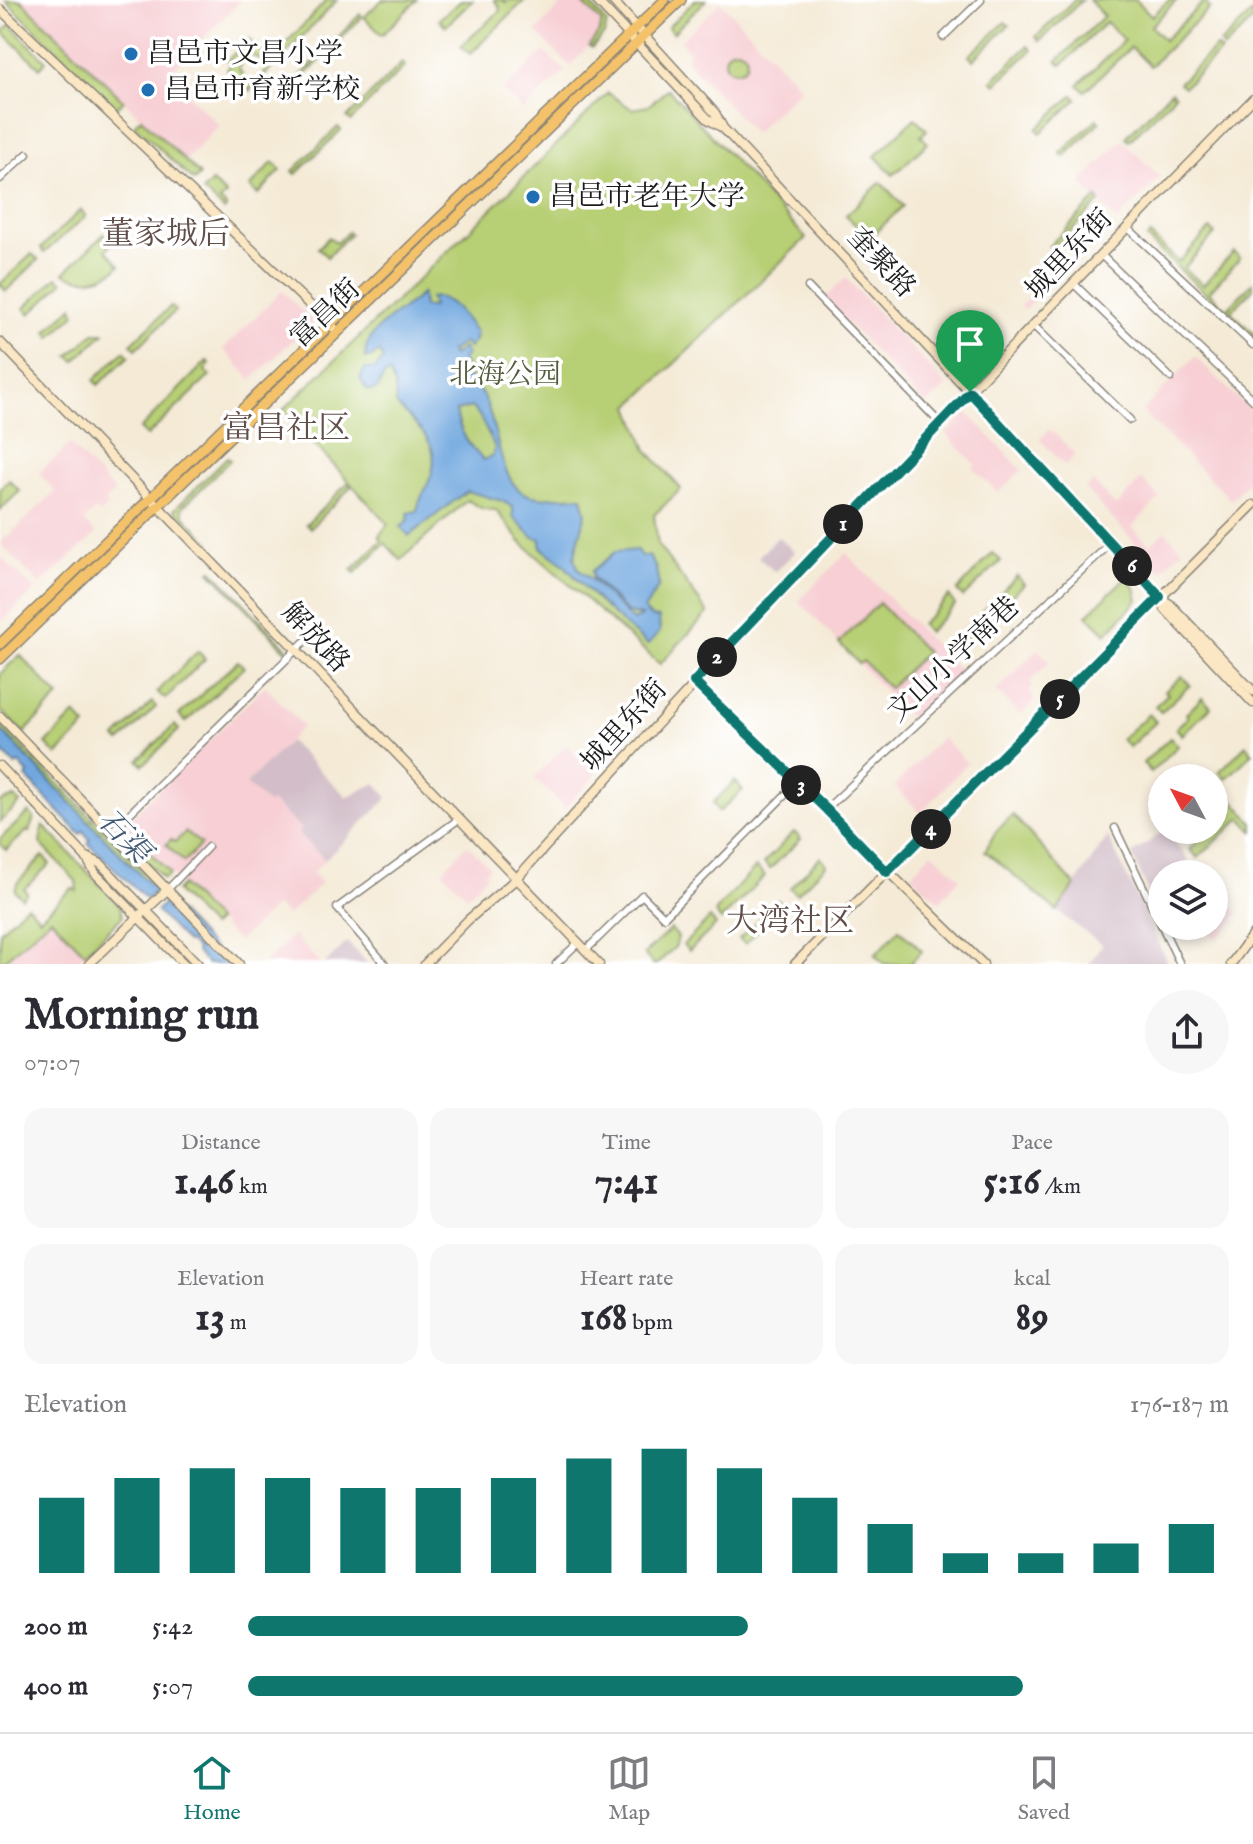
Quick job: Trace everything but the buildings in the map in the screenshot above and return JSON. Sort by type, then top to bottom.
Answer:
[{"type":"main road","name":"富昌街","points":[[641,31],[665,0]]},
{"type":"main road","name":"富昌街","points":[[0,659],[155,503],[632,39],[681,0]]},
{"type":"main road","name":"富昌街","points":[[0,644],[155,503]]},
{"type":"street","name":"奎聚路","points":[[596,0],[708,119],[723,128],[1160,597],[1253,691]]},
{"type":"street","points":[[612,0],[715,113],[723,128]]},
{"type":"street","points":[[943,37],[981,0]]},
{"type":"street","points":[[0,9],[334,329]]},
{"type":"street","name":"城里东街","points":[[425,964],[468,920],[516,879],[694,682],[1073,283],[1253,99]]},
{"type":"street","points":[[0,179],[27,154]]},
{"type":"street","points":[[1127,227],[1253,345]]},
{"type":"street","points":[[1101,255],[1253,400]]},
{"type":"street","points":[[1073,283],[1171,378]]},
{"type":"street","points":[[808,287],[940,423]]},
{"type":"street","points":[[1034,326],[1130,420]]},
{"type":"street","name":"解放路","points":[[0,342],[599,964]]},
{"type":"street","points":[[795,964],[1253,505]]},
{"type":"street","name":"文山小学南巷","points":[[826,809],[1111,543]]},
{"type":"street","name":"奎聚路","points":[[1160,597],[1165,609],[1253,703]]},
{"type":"street","points":[[112,831],[304,642]]},
{"type":"street","points":[[694,682],[983,964]]},
{"type":"street","points":[[0,716],[239,964]]},
{"type":"street","points":[[0,766],[86,857],[95,873],[184,964]]},
{"type":"street","points":[[586,950],[642,895],[664,917],[798,782]]},
{"type":"street","points":[[385,964],[337,908],[459,819]]},
{"type":"street","points":[[1115,828],[1180,964]]},
{"type":"street","points":[[89,964],[208,847]]},
{"type":"street","points":[[86,857],[101,864],[148,908],[198,964]]},
{"type":"street","points":[[1231,964],[1253,934]]},
{"type":"street","points":[[556,964],[579,942]]},
{"type":"shaded area","name":"昌邑市育新学校","points":[[21,0],[241,0],[168,75],[219,125],[185,161]]},
{"type":"shaded area","points":[[566,0],[579,0],[602,22],[596,38],[570,66],[536,32]]},
{"type":"shaded area","points":[[721,2],[801,88],[754,133],[687,61],[689,51],[680,41]]},
{"type":"shaded area","points":[[544,51],[565,71],[523,111],[503,91]]},
{"type":"shaded area","points":[[1122,140],[1160,177],[1117,221],[1081,183]]},
{"type":"shaded area","points":[[1057,268],[1061,273],[1024,310],[1020,306]]},
{"type":"shaded area","points":[[846,278],[947,386],[926,405],[824,299]]},
{"type":"shaded area","points":[[282,291],[311,320],[310,323],[252,380],[223,349]]},
{"type":"shaded area","points":[[1195,357],[1253,413],[1253,421],[1247,427],[1253,433],[1253,477],[1231,500],[1142,411]]},
{"type":"shaded area","points":[[967,413],[1022,470],[998,493],[946,434]]},
{"type":"shaded area","points":[[1050,429],[1076,455],[1065,465],[1039,439]]},
{"type":"shaded area","points":[[70,444],[115,492],[105,502],[108,505],[100,514],[95,510],[84,521],[96,534],[40,585],[0,543],[55,492],[39,473]]},
{"type":"shaded area","points":[[1142,479],[1160,498],[1132,527],[1150,545],[1165,531],[1183,549],[1161,571],[1085,489],[1093,482],[1116,506]]},
{"type":"shaded area","points":[[778,537],[795,552],[775,572],[758,557]]},
{"type":"shaded area","points":[[846,553],[962,674],[912,720],[799,601]]},
{"type":"shaded area","points":[[0,556],[35,590],[0,623]]},
{"type":"shaded area","points":[[1038,649],[1050,662],[1030,682],[1033,686],[1029,691],[1035,701],[1021,715],[996,691]]},
{"type":"shaded area","points":[[265,686],[303,726],[246,784],[269,804],[271,801],[302,830],[299,834],[325,860],[312,873],[321,883],[287,916],[276,905],[238,942],[123,825]]},
{"type":"shaded area","points":[[942,737],[967,763],[921,813],[894,786]]},
{"type":"shaded area","points":[[289,741],[347,797],[376,783],[388,798],[325,860],[298,834],[301,829],[272,802],[268,804],[246,784]]},
{"type":"shaded area","points":[[566,745],[596,774],[565,808],[534,778]]},
{"type":"shaded area","points":[[1108,836],[1148,921],[1148,940],[1157,940],[1168,964],[1089,964],[1102,945],[1057,911]]},
{"type":"shaded area","points":[[1148,842],[1176,844],[1189,860],[1148,860],[1148,892],[1132,854]]},
{"type":"shaded area","points":[[467,845],[490,867],[485,873],[487,875],[467,896],[442,871]]},
{"type":"shaded area","points":[[932,852],[960,878],[939,902],[911,875]]},
{"type":"shaded area","points":[[1228,903],[1239,913],[1228,926]]},
{"type":"shaded area","points":[[51,918],[85,953],[74,964],[16,964],[10,958]]},
{"type":"shaded area","points":[[293,935],[321,964],[262,964]]},
{"type":"shaded area","points":[[347,942],[368,964],[325,964]]},
{"type":"green space","points":[[5,0],[21,0],[124,101],[116,108]]},
{"type":"green space","points":[[327,0],[337,0],[280,60],[275,55]]},
{"type":"green space","points":[[382,0],[417,0],[382,35],[364,17]]},
{"type":"green space","points":[[462,0],[473,0],[446,26],[439,19]]},
{"type":"green space","points":[[494,0],[506,3],[509,0],[525,0],[470,54],[461,46],[499,12],[500,7]]},
{"type":"green space","points":[[579,0],[586,0],[607,22],[605,33],[592,48],[589,46],[602,22]]},
{"type":"green space","points":[[695,0],[706,0],[673,33],[668,27]]},
{"type":"green space","points":[[1074,0],[1082,0],[1040,41],[1036,37]]},
{"type":"green space","points":[[1089,0],[1136,0],[1152,16],[1169,0],[1177,0],[1151,26],[1164,40],[1204,2],[1210,8],[1150,66],[1131,47],[1085,91],[1078,85],[1124,40],[1106,22],[1062,65],[1057,61],[1104,16]]},
{"type":"green space","points":[[1253,12],[1253,20],[1224,48],[1220,44]]},
{"type":"green space","points":[[360,14],[362,17],[301,80],[299,78]]},
{"type":"green space","points":[[1005,22],[1009,25],[973,60],[969,56]]},
{"type":"green space","points":[[10,25],[46,61],[40,68],[3,32]]},
{"type":"green space","points":[[248,39],[275,65],[249,91],[227,69],[231,64],[227,61]],"holes":[[[251,55],[262,60],[262,76],[246,80],[239,69],[241,61]]]},
{"type":"green space","points":[[1028,46],[1032,50],[996,84],[992,81]]},
{"type":"green space","points":[[1216,47],[1221,51],[1184,87],[1179,83]]},
{"type":"green space","points":[[736,49],[744,52],[747,60],[744,68],[736,71],[728,68],[725,60],[728,52]]},
{"type":"green space","points":[[402,63],[405,66],[351,121],[347,118]]},
{"type":"green space","name":"北海公园","points":[[668,89],[806,238],[630,406],[647,450],[681,489],[654,515],[658,545],[708,613],[660,664],[521,542],[496,510],[483,509],[467,500],[401,560],[385,543],[355,573],[352,570],[382,540],[379,536],[388,524],[283,410],[608,93],[632,109],[648,106]]},
{"type":"green space","points":[[1171,91],[1175,95],[1129,141],[1126,137]]},
{"type":"green space","points":[[1073,95],[1077,99],[1041,133],[1037,129]]},
{"type":"green space","points":[[141,118],[200,175],[194,181],[134,125]]},
{"type":"green space","points":[[915,118],[927,130],[921,136],[928,143],[893,175],[875,156]]},
{"type":"green space","points":[[1097,119],[1100,122],[1064,157],[1061,153]]},
{"type":"green space","points":[[338,127],[341,130],[296,174],[293,171]]},
{"type":"green space","points":[[273,162],[281,170],[258,195],[250,187]]},
{"type":"green space","points":[[212,182],[226,195],[220,201],[227,207],[224,210],[203,191]]},
{"type":"green space","points":[[881,182],[903,206],[869,239],[846,215]]},
{"type":"green space","points":[[1097,198],[1100,202],[1053,249],[1049,246]]},
{"type":"green space","points":[[81,210],[86,216],[44,253],[41,248]]},
{"type":"green space","points":[[1210,229],[1215,234],[1184,268],[1203,285],[1234,252],[1240,258],[1209,292],[1227,309],[1253,282],[1253,289],[1231,312],[1253,332],[1253,338],[1147,239],[1150,235],[1179,262]]},
{"type":"green space","points":[[348,232],[350,234],[327,257],[318,248],[329,237],[336,243]]},
{"type":"green space","points":[[104,234],[112,243],[106,250],[120,265],[94,279],[64,273]]},
{"type":"green space","points":[[32,254],[38,260],[6,291],[0,284]]},
{"type":"green space","points":[[57,277],[63,282],[30,314],[24,308]]},
{"type":"green space","points":[[73,306],[75,314],[51,337],[47,331]]},
{"type":"green space","points":[[171,306],[175,311],[136,349],[131,344]]},
{"type":"green space","points":[[94,333],[104,333],[75,361],[69,356]]},
{"type":"green space","points":[[124,351],[129,356],[98,385],[94,380]]},
{"type":"green space","points":[[207,361],[210,364],[205,370],[210,376],[147,436],[140,429]]},
{"type":"green space","points":[[227,457],[230,460],[182,508],[184,516],[210,543],[208,545],[174,510]]},
{"type":"green space","points":[[9,480],[20,491],[0,510],[0,489]]},
{"type":"green space","points":[[348,483],[351,487],[310,528],[306,525]]},
{"type":"green space","points":[[993,553],[1001,561],[963,597],[957,591]]},
{"type":"green space","points":[[210,571],[291,652],[290,655]]},
{"type":"green space","points":[[1017,576],[1024,584],[987,620],[980,614]]},
{"type":"green space","points":[[1125,578],[1135,587],[1138,600],[1106,634],[1087,615]]},
{"type":"green space","points":[[949,596],[955,605],[928,632],[921,625]]},
{"type":"green space","points":[[879,603],[926,652],[889,688],[863,661],[859,664],[839,643]]},
{"type":"green space","points":[[974,620],[980,629],[954,656],[946,649]]},
{"type":"green space","points":[[198,651],[205,659],[165,699],[157,692]]},
{"type":"green space","points":[[20,655],[59,697],[24,733],[0,710],[0,674]]},
{"type":"green space","points":[[238,661],[244,667],[186,722],[179,715]]},
{"type":"green space","points":[[1182,676],[1190,685],[1161,712],[1155,706],[1168,694],[1165,691]]},
{"type":"green space","points":[[1202,698],[1211,707],[1182,735],[1176,728]]},
{"type":"green space","points":[[152,702],[156,707],[120,742],[116,738]]},
{"type":"green space","points":[[75,714],[86,726],[57,755],[46,744]]},
{"type":"green space","points":[[1149,714],[1156,722],[1129,747],[1121,739]]},
{"type":"green space","points":[[0,723],[158,886],[155,890],[0,729]]},
{"type":"green space","points":[[175,725],[179,730],[143,765],[138,760]]},
{"type":"green space","points":[[1170,738],[1178,746],[1159,764],[1148,764],[1148,769],[1143,763]]},
{"type":"green space","points":[[1246,745],[1253,753],[1228,777],[1227,764]]},
{"type":"green space","points":[[735,781],[743,790],[719,812],[713,803]]},
{"type":"green space","points":[[1228,794],[1253,822],[1253,831],[1241,818],[1228,830]]},
{"type":"green space","points":[[15,797],[20,803],[0,822],[0,802]]},
{"type":"green space","points":[[29,812],[34,818],[29,832],[6,850],[0,839]]},
{"type":"green space","points":[[1013,815],[1075,885],[1057,911],[985,851],[996,831]]},
{"type":"green space","points":[[43,825],[120,906],[122,917],[85,953],[51,918],[0,964],[0,931],[27,905],[40,918],[72,888],[77,891],[76,881],[40,843]]},
{"type":"green space","points":[[123,825],[170,873],[164,879],[117,832]]},
{"type":"green space","points":[[186,832],[201,844],[184,862],[166,845]]},
{"type":"green space","points":[[794,832],[801,839],[770,869],[764,863]]},
{"type":"green space","points":[[1195,844],[1213,844],[1198,858],[1190,849]]},
{"type":"green space","points":[[43,856],[50,864],[24,889],[27,893],[22,898],[15,891],[17,883]]},
{"type":"green space","points":[[820,857],[827,864],[797,894],[790,888]]},
{"type":"green space","points":[[756,867],[765,876],[721,920],[715,913],[718,908]]},
{"type":"green space","points":[[182,885],[217,921],[211,927],[176,891]]},
{"type":"green space","points":[[778,900],[783,905],[745,944],[739,939]]},
{"type":"green space","points":[[710,918],[716,925],[689,951],[683,945]]},
{"type":"green space","points":[[671,929],[678,937],[676,946],[657,964],[653,964],[644,954]]},
{"type":"green space","points":[[899,929],[922,951],[910,964],[884,964],[875,955]]},
{"type":"water","name":"北海公园","points":[[422,293],[423,307],[433,307],[430,298],[443,299],[456,308],[476,333],[469,348],[464,343],[450,352],[453,356],[463,348],[467,355],[462,358],[468,378],[487,405],[507,473],[515,486],[532,496],[582,497],[586,513],[574,558],[579,570],[633,621],[641,616],[628,613],[593,578],[592,571],[615,552],[637,550],[641,556],[649,556],[656,568],[659,586],[644,610],[651,617],[659,618],[660,632],[648,645],[541,547],[541,539],[533,537],[513,517],[513,507],[502,501],[467,491],[409,536],[401,527],[409,519],[408,513],[417,511],[429,481],[434,457],[427,438],[396,404],[395,386],[389,373],[383,377],[378,389],[371,391],[366,389],[360,378],[365,369],[375,369],[382,361],[378,352],[365,358],[371,337]],"holes":[[[471,407],[479,415],[495,448],[493,455],[484,460],[466,438],[456,411]]]},
{"type":"water","points":[[0,729],[155,890],[147,900],[88,843],[90,840],[83,831],[80,834],[26,777],[28,773],[19,763],[15,765],[0,749]]},
{"type":"water","points":[[167,900],[228,964],[207,964],[197,950],[156,911]]},
{"type":"place","name":"昌邑市文昌小学","points":[[131,54]]},
{"type":"place","name":"昌邑市育新学校","points":[[148,90]]},
{"type":"place","name":"昌邑市老年大学","points":[[533,197]]},
{"type":"district","name":"董家城后","points":[[166,235]]},
{"type":"district","name":"富昌社区","points":[[286,429]]},
{"type":"district","name":"大湾社区","points":[[790,922]]},
{"type":"route","points":[[970,392],[1160,597],[887,872],[694,682],[970,392]]},
{"type":"water label","name":"石渠","points":[[123,837]]}]
